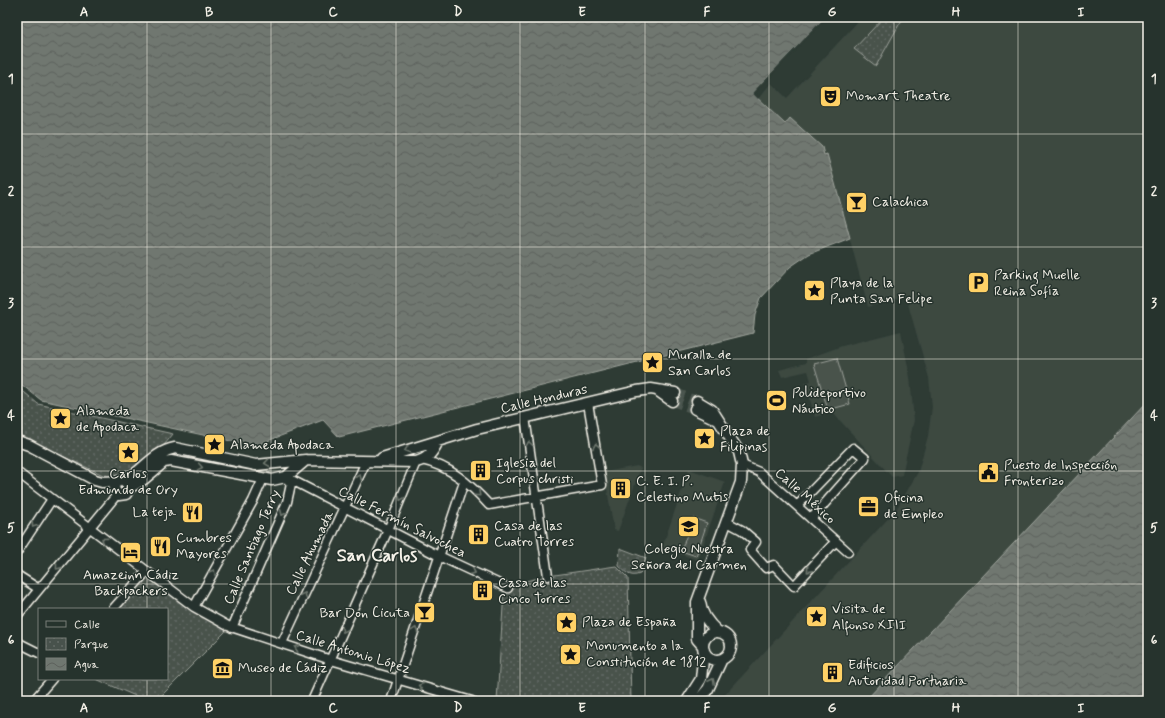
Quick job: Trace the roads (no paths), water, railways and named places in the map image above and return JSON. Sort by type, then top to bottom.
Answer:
[{"type":"street","name":"Calle Honduras","points":[[376,460],[525,417],[637,391],[657,390],[674,397]]},
{"type":"street","points":[[17,616],[115,497],[121,487],[158,454],[165,450],[175,448],[256,465],[306,460],[419,461],[435,463],[447,468],[488,505],[602,484],[588,403]]},
{"type":"street","points":[[696,405],[712,410],[740,452],[742,465],[741,482],[699,596],[696,610],[697,639],[710,658],[722,659]]},
{"type":"street","points":[[525,417],[548,576]]},
{"type":"street","points":[[17,441],[29,444],[94,480],[121,487],[144,479],[159,465],[171,461],[263,480],[272,480],[286,477],[306,460]]},
{"type":"street","points":[[312,701],[419,461],[434,450],[438,441]]},
{"type":"street","points":[[797,506],[853,448],[865,458],[811,519]]},
{"type":"street","name":"Calle Ahumada","points":[[282,643],[346,509],[365,465],[368,461],[376,460]]},
{"type":"street","name":"Calle México","points":[[742,465],[759,472],[848,552]]},
{"type":"street","name":"Calle Antonio López","points":[[17,472],[194,606],[230,627],[331,660],[472,701]]},
{"type":"street","name":"Calle Fermín Salvochea","points":[[286,477],[439,556],[508,588]]},
{"type":"street","name":"Calle Santiago Terry","points":[[230,627],[288,502],[291,484],[286,477]]},
{"type":"street","points":[[194,606],[253,501],[263,480]]},
{"type":"street","points":[[391,701],[464,482]]},
{"type":"street","points":[[17,552],[52,499]]},
{"type":"street","points":[[727,522],[742,530],[756,542],[750,550],[766,568],[774,565],[794,586],[836,541]]},
{"type":"street","points":[[114,608],[146,571]]},
{"type":"street","points":[[17,574],[39,589]]},
{"type":"street","points":[[698,701],[708,689],[722,659],[729,652],[730,643],[726,636],[718,632],[706,620],[702,612],[699,596]]},
{"type":"street","points":[[687,701],[701,679],[703,648],[706,638],[713,633],[718,632]]},
{"type":"street","points":[[17,642],[38,652]]},
{"type":"street","points":[[33,701],[51,680]]},
{"type":"water","points":[[17,17],[825,17],[752,93],[785,124],[790,118],[822,147],[824,155],[827,154],[850,238],[809,254],[790,267],[761,298],[755,315],[753,333],[339,437],[323,420],[254,446],[41,400],[17,381]]},
{"type":"water","points":[[1148,401],[1148,701],[865,701]]},
{"type":"tunnel","points":[[675,393],[697,401]]},
{"type":"tunnel","points":[[672,401],[695,409]]},
{"type":"place","name":"Momart Theatre","points":[[831,96]]},
{"type":"place","name":"Calachica","points":[[857,202]]},
{"type":"place","name":"Parking Muelle Reina Sofía","points":[[978,283]]},
{"type":"place","name":"Playa de la Punta San Felipe","points":[[815,291]]},
{"type":"place","name":"Muralla de San Carlos","points":[[653,363]]},
{"type":"place","name":"Polideportivo Náutico","points":[[776,401]]},
{"type":"place","name":"Alameda de Apodaca","points":[[61,419]]},
{"type":"place","name":"Plaza de Filipinas","points":[[705,439]]},
{"type":"place","name":"Alameda Apodaca","points":[[215,445]]},
{"type":"place","name":"Carlos Edmundo de Ory","points":[[128,452]]},
{"type":"place","name":"Iglesia del Corpus christi","points":[[480,471]]},
{"type":"place","name":"Puesto de Inspección Fronterizo","points":[[988,473]]},
{"type":"place","name":"C. E. I. P. Celestino Mutis","points":[[620,489]]},
{"type":"place","name":"Oficina de Empleo","points":[[868,506]]},
{"type":"place","name":"La teja","points":[[192,512]]},
{"type":"place","name":"Colegio Nuestra Señora del Carmen","points":[[689,527]]},
{"type":"place","name":"Casa de las Cuatro Torres","points":[[478,534]]},
{"type":"place","name":"Cumbres Mayores","points":[[161,546]]},
{"type":"place","name":"Amazeinn Cádiz Backpackers","points":[[131,553]]},
{"type":"place","name":"Casa de las Cinco Torres","points":[[482,591]]},
{"type":"place","name":"Bar Don Cicuta","points":[[425,613]]},
{"type":"place","name":"Visita de Alfonso XIII","points":[[816,617]]},
{"type":"place","name":"Plaza de España","points":[[566,622]]},
{"type":"place","name":"Monumento a la Constitución de 1812","points":[[570,654]]},
{"type":"place","name":"Museo de Cádiz","points":[[222,668]]},
{"type":"place","name":"Edificios Autoridad Portuaria","points":[[833,673]]},
{"type":"district","name":"San Carlos","points":[[377,556]]}]
